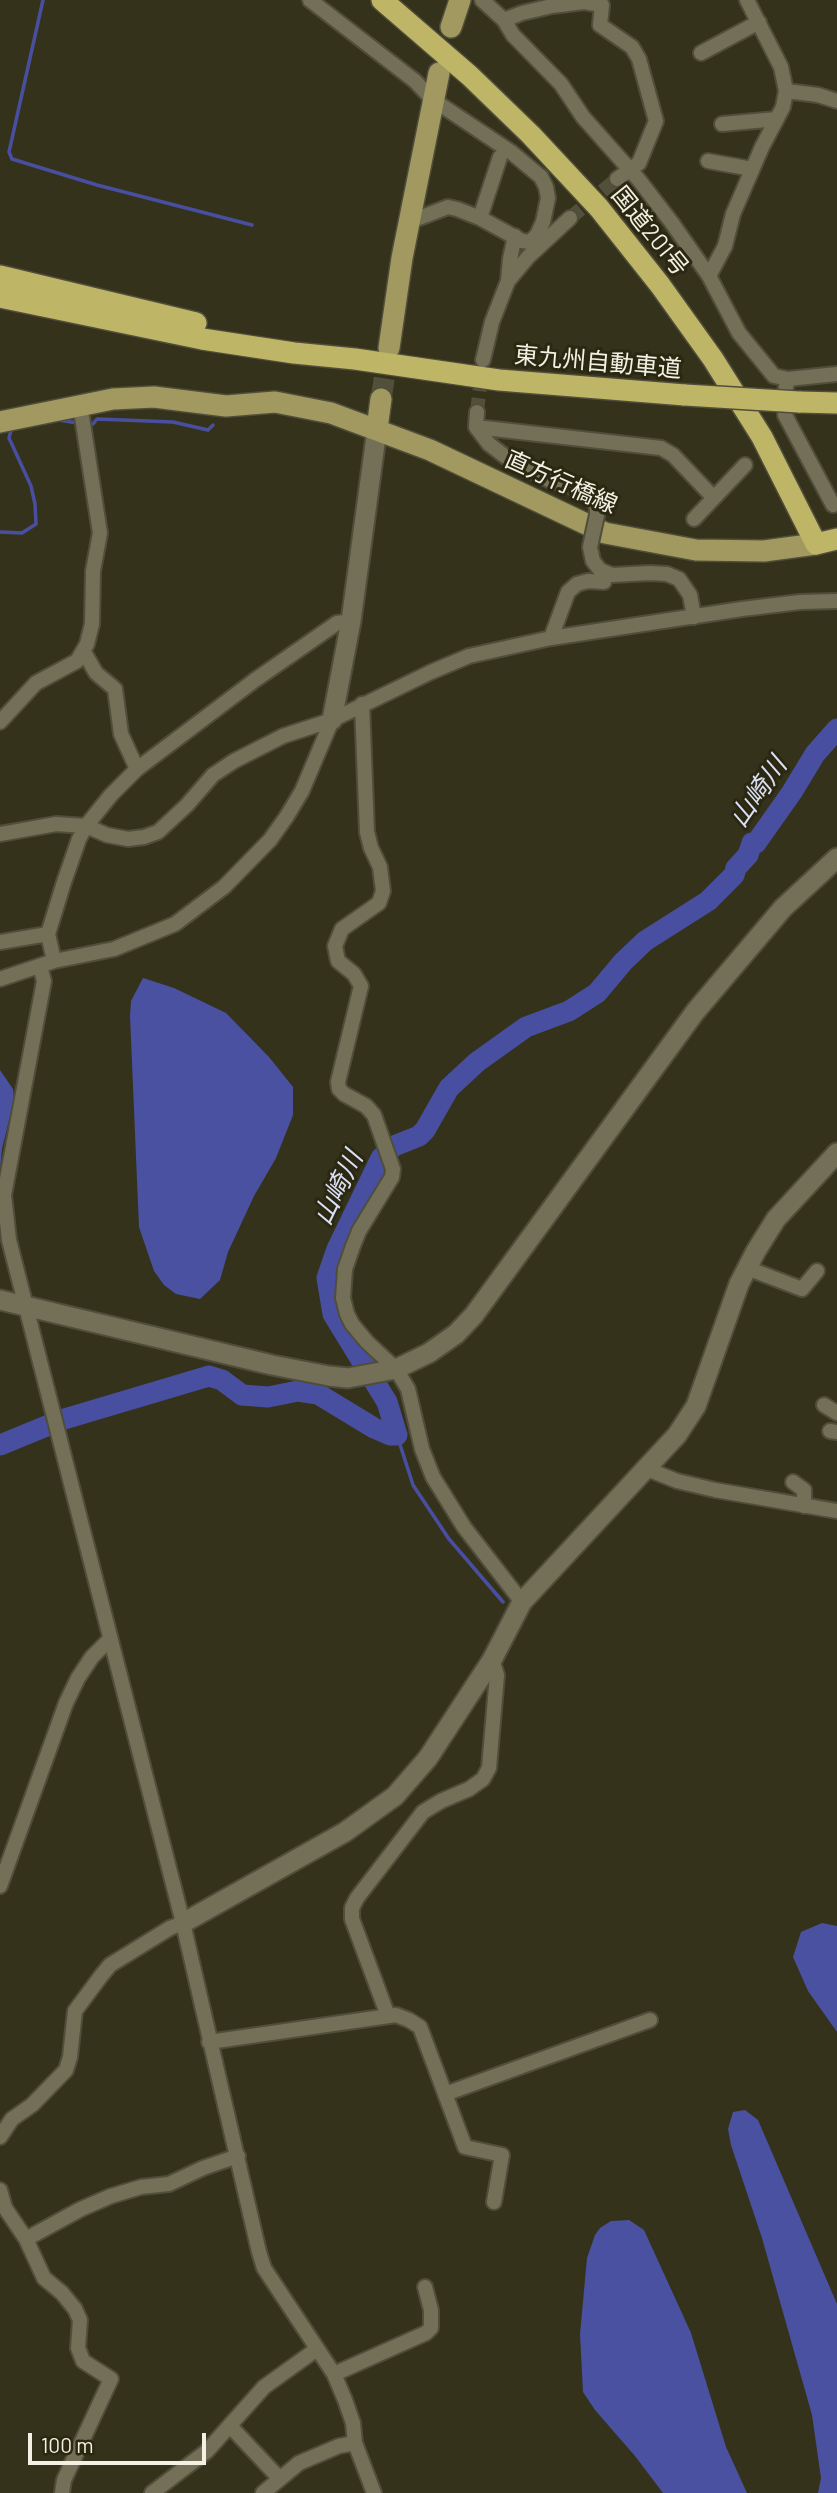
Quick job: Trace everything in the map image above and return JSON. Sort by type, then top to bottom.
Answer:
[{"type":"highway","name":"国道201号","points":[[382,0],[470,76],[531,135],[607,217],[713,359],[830,542]]},
{"type":"highway","name":"東九州自動車道","points":[[0,276],[355,359]]},
{"type":"highway","name":"東九州自動車道","points":[[0,297],[202,339],[499,380],[685,395],[837,403]]},
{"type":"main road","points":[[451,27],[460,0]]},
{"type":"main road","points":[[389,348],[409,218],[439,73]]},
{"type":"main road","name":"直方行橋線","points":[[0,422],[113,399],[154,397],[226,406],[275,402],[331,413],[377,429],[429,450],[605,533],[696,550],[764,551],[830,542]]},
{"type":"main road","points":[[377,429],[381,399]]},
{"type":"street","points":[[310,0],[415,81],[432,99],[511,152],[541,177],[546,187],[548,198],[543,222],[530,242],[522,241],[480,218],[448,207],[419,218],[409,218]]},
{"type":"street","points":[[482,0],[504,20],[513,35],[561,84],[583,117],[630,169],[709,276],[739,332],[774,376],[788,379],[837,374]]},
{"type":"street","points":[[709,276],[725,246],[733,214],[752,169],[783,107],[786,91],[781,66],[747,0]]},
{"type":"street","points":[[504,20],[552,6],[584,2],[602,5],[600,25],[632,47],[639,59],[656,121],[639,163],[617,179]]},
{"type":"street","points":[[701,53],[759,22]]},
{"type":"street","points":[[786,91],[818,95],[837,101]]},
{"type":"street","points":[[722,124],[777,119]]},
{"type":"street","points":[[480,218],[500,157]]},
{"type":"street","points":[[708,161],[752,169]]},
{"type":"street","points":[[483,360],[492,322],[509,281],[528,257],[570,218]]},
{"type":"street","points":[[509,281],[515,236]]},
{"type":"street","points":[[788,379],[785,415],[833,505]]},
{"type":"street","points":[[0,722],[36,683],[68,668],[84,652],[92,624],[93,571],[100,533],[80,404]]},
{"type":"street","points":[[694,617],[690,595],[679,579],[667,574],[612,575],[600,570],[593,561],[590,547],[597,515],[597,507],[591,497],[582,490],[549,480],[506,457],[489,444],[477,420],[661,448],[673,454],[713,497]]},
{"type":"street","points":[[0,979],[47,964],[114,950],[174,924],[224,887],[270,840],[287,816],[302,791],[332,719],[351,621],[377,429]]},
{"type":"street","points":[[694,519],[745,465]]},
{"type":"street","points":[[551,638],[568,592],[577,584],[588,581],[604,582]]},
{"type":"street","points":[[0,834],[56,824],[86,826],[107,835],[128,839],[158,831],[187,805],[213,775],[234,761],[282,736],[332,719],[469,656],[551,638],[800,602],[837,601]]},
{"type":"street","points":[[351,621],[337,624],[274,666],[137,769],[86,826],[79,839],[48,934],[47,964],[4,1195],[9,1240],[183,1923],[264,2268],[334,2374],[353,2423],[355,2443],[374,2493]]},
{"type":"street","points":[[84,652],[96,673],[115,690],[121,734],[137,769]]},
{"type":"street","points":[[362,704],[367,832],[380,867],[383,891],[379,903],[352,920],[337,938],[335,954],[338,961],[354,974],[361,986],[338,1082],[339,1089],[344,1094],[366,1106],[374,1115],[393,1169],[392,1177],[359,1231],[345,1269],[343,1298],[346,1314],[352,1324],[408,1389],[422,1449],[433,1477],[464,1527],[522,1602]]},
{"type":"street","points":[[0,1300],[272,1365],[329,1376],[348,1377],[392,1370],[429,1353],[456,1334],[474,1315],[695,1012],[783,908],[837,858]]},
{"type":"street","points":[[0,942],[48,934]]},
{"type":"street","points":[[0,2137],[12,2119],[32,2105],[66,2070],[75,2011],[110,1965],[345,1832],[396,1796],[428,1758],[492,1660],[522,1602],[677,1436],[696,1406],[747,1268],[776,1219],[837,1153]]},
{"type":"street","points":[[747,1268],[802,1289],[817,1271]]},
{"type":"street","points":[[647,1469],[677,1481],[837,1511]]},
{"type":"street","points":[[793,1482],[804,1490],[804,1506]]},
{"type":"street","points":[[0,1886],[66,1703],[92,1657],[110,1639]]},
{"type":"street","points":[[388,2017],[352,1919],[352,1908],[423,1812],[470,1789],[483,1779],[489,1768],[497,1675],[492,1660]]},
{"type":"street","points":[[209,2042],[396,2015],[420,2027],[465,2147],[502,2155],[494,2202]]},
{"type":"street","points":[[445,2094],[650,2020]]},
{"type":"street","points":[[26,2239],[111,2196],[141,2187],[169,2184],[238,2156]]},
{"type":"street","points":[[0,2190],[5,2208],[26,2239],[44,2278],[62,2292],[75,2308],[80,2320],[78,2347],[83,2361],[111,2379],[64,2480],[62,2493]]},
{"type":"street","points":[[334,2374],[426,2333],[431,2328],[431,2319],[425,2287]]},
{"type":"street","points":[[152,2493],[194,2462],[231,2427],[264,2387],[317,2349]]},
{"type":"street","points":[[231,2427],[280,2479]]},
{"type":"street","points":[[263,2493],[299,2463],[315,2455],[355,2443]]},
{"type":"shaded area","points":[[143,978],[174,988],[226,1013],[269,1057],[293,1087],[293,1115],[276,1158],[254,1196],[228,1252],[220,1280],[200,1299],[176,1294],[164,1285],[154,1271],[139,1227],[130,1016],[131,1001]]},
{"type":"shaded area","points":[[0,1070],[13,1089],[14,1099],[2,1149],[0,1170]]},
{"type":"shaded area","points":[[822,1923],[837,1926],[837,2032],[808,1991],[793,1957],[801,1932]]},
{"type":"shaded area","points":[[745,2110],[758,2120],[837,2304],[837,2493],[818,2493],[821,2478],[812,2415],[762,2238],[731,2145],[728,2129],[733,2112]]},
{"type":"shaded area","points":[[629,2220],[644,2230],[691,2333],[726,2447],[747,2493],[663,2493],[583,2392],[580,2334],[587,2258],[600,2228],[611,2221]]},
{"type":"waterway","points":[[43,0],[9,152],[12,159],[97,185],[252,225]]},
{"type":"waterway","points":[[86,424],[93,424],[97,419],[173,422],[208,430],[213,425]]},
{"type":"waterway","points":[[58,420],[78,423]]},
{"type":"waterway","points":[[0,532],[22,533],[36,524],[31,486],[9,438],[12,426]]},
{"type":"waterway","name":"山崎川","points":[[0,1445],[61,1420],[209,1376],[222,1380],[242,1395],[268,1397],[298,1391],[318,1394],[374,1428],[397,1435],[387,1402],[333,1314],[327,1278],[337,1249],[381,1158],[394,1146],[419,1136],[449,1088],[477,1062],[526,1027],[569,1011],[597,993],[645,941],[708,901],[734,875],[736,868],[748,855],[752,843],[756,843],[815,754],[837,729]]},
{"type":"waterway","points":[[397,1435],[413,1485],[449,1539],[503,1602]]},
{"type":"tunnel","points":[[570,218],[617,179]]},
{"type":"tunnel","points":[[381,399],[389,348]]},
{"type":"tunnel","points":[[477,412],[482,369]]}]
